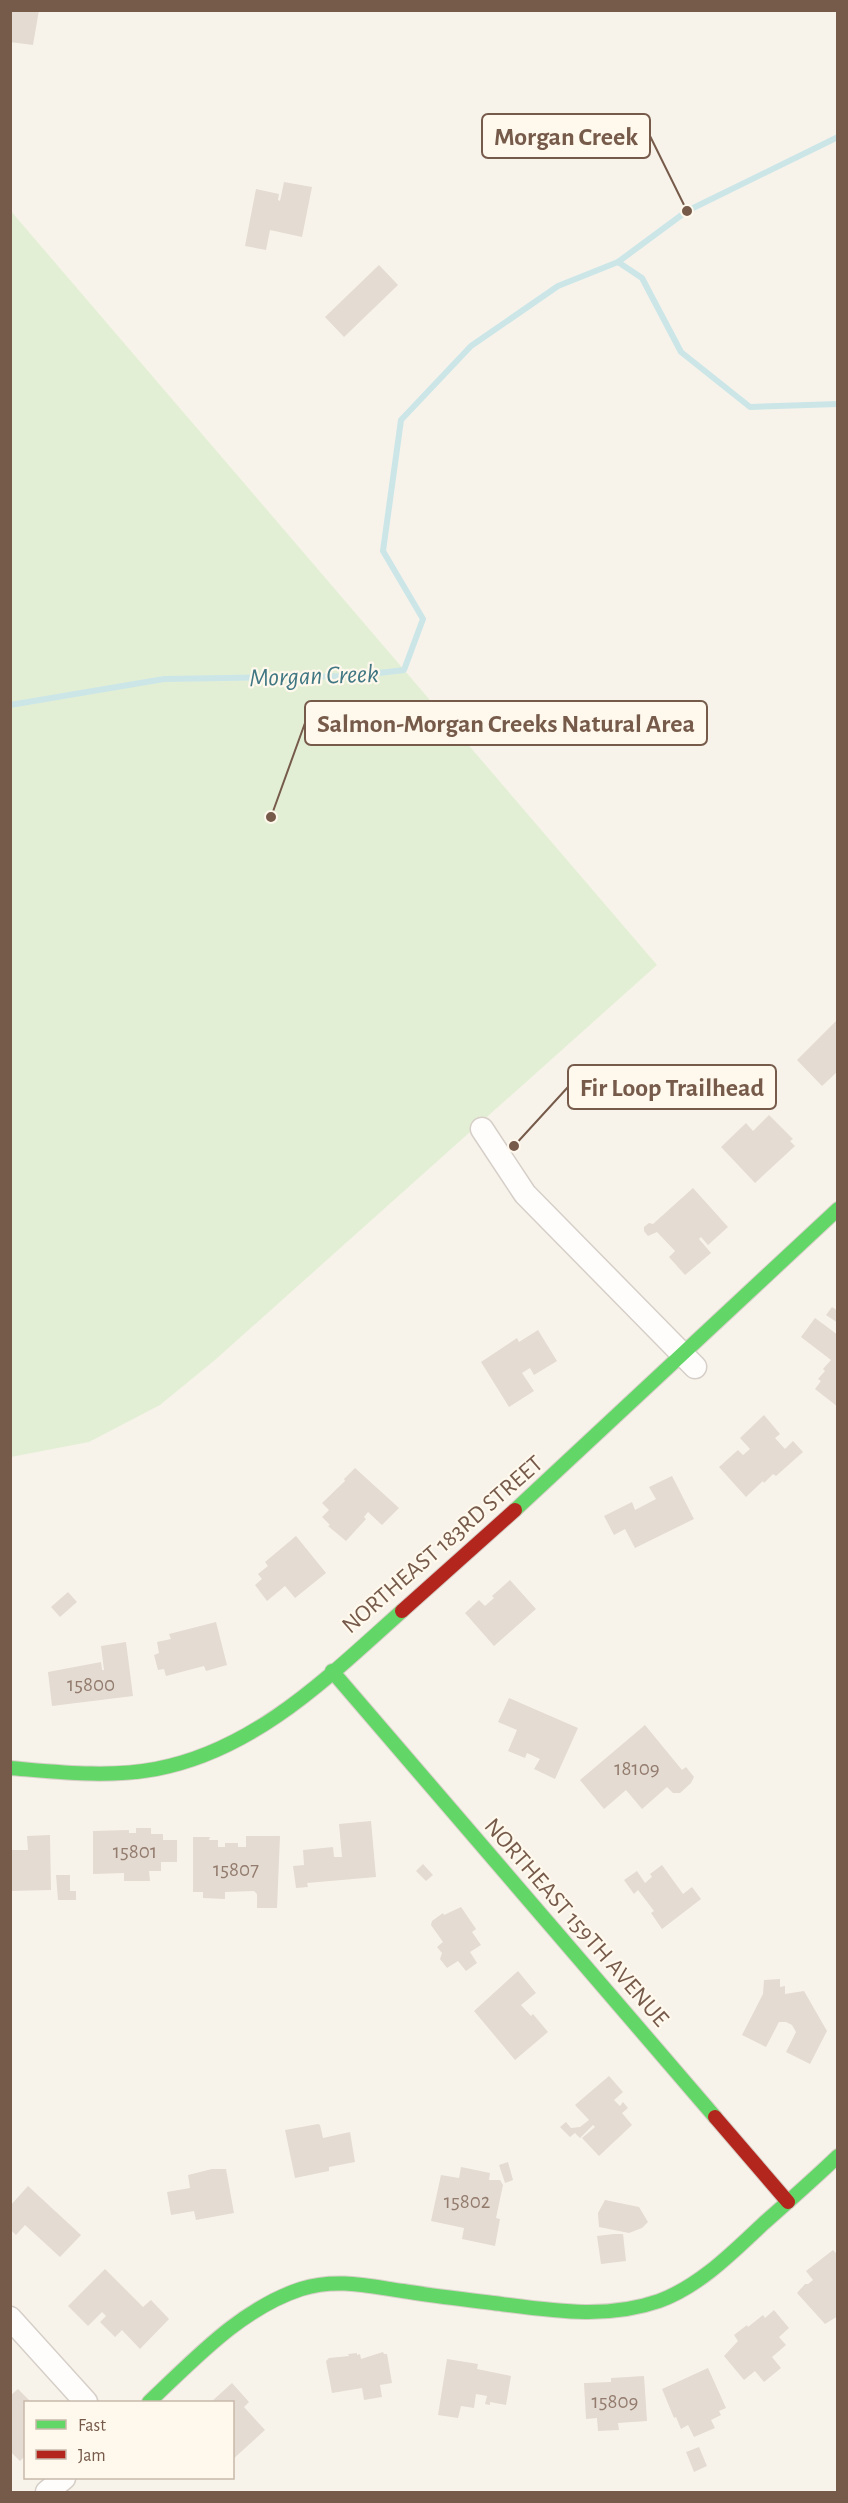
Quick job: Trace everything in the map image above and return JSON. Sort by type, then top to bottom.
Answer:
[{"type":"street","points":[[482,1129],[525,1194],[690,1361]]},
{"type":"street","name":"NORTHEAST 183RD STREET","points":[[10,1768],[88,1775],[119,1774],[175,1765],[208,1754],[242,1738],[277,1716],[690,1361],[837,1209]]},
{"type":"street","name":"NORTHEAST 159TH AVENUE","points":[[332,1671],[788,2202]]},
{"type":"street","points":[[151,2401],[221,2337],[247,2317],[297,2291],[328,2283],[354,2283],[458,2299],[588,2314],[618,2312],[647,2305],[672,2295],[709,2273],[837,2156]]},
{"type":"street","points":[[10,2318],[84,2401]]},
{"type":"street","points":[[47,2493],[63,2479]]},
{"type":"green space","points":[[10,210],[657,965],[215,1360],[160,1405],[89,1442],[11,1457]]},
{"type":"building","points":[[10,10],[39,10],[33,45],[10,42]]},
{"type":"building","points":[[284,182],[312,187],[302,237],[270,230],[266,250],[245,246],[256,189],[279,194],[278,200],[280,201]]},
{"type":"building","points":[[379,265],[398,285],[344,337],[325,317]]},
{"type":"building","points":[[838,1019],[838,1071],[822,1086],[797,1060]]},
{"type":"building","points":[[769,1115],[793,1139],[790,1141],[795,1146],[755,1183],[721,1147],[746,1123],[753,1131]]},
{"type":"building","points":[[693,1188],[728,1227],[708,1245],[701,1237],[699,1239],[711,1253],[685,1275],[669,1257],[675,1251],[657,1232],[648,1236],[644,1227],[649,1223],[653,1224]]},
{"type":"building","points":[[832,1307],[838,1311],[838,1323],[826,1315]]},
{"type":"building","points":[[815,1318],[838,1335],[838,1407],[815,1389],[821,1381],[818,1379],[825,1371],[823,1369],[831,1360],[801,1337]]},
{"type":"building","points":[[538,1330],[557,1361],[534,1375],[530,1368],[522,1373],[534,1391],[509,1407],[481,1362],[517,1338],[519,1342]]},
{"type":"building","points":[[764,1415],[780,1434],[775,1438],[785,1449],[793,1441],[803,1452],[776,1476],[773,1474],[764,1483],[763,1481],[746,1497],[719,1467],[738,1450],[743,1455],[750,1449],[740,1438]]},
{"type":"building","points":[[355,1468],[399,1508],[382,1525],[368,1512],[364,1517],[366,1519],[346,1541],[328,1526],[330,1525],[322,1517],[329,1510],[322,1503]]},
{"type":"building","points":[[672,1476],[694,1519],[635,1548],[625,1529],[614,1535],[604,1516],[632,1502],[635,1510],[656,1499],[649,1487]]},
{"type":"building","points":[[296,1536],[326,1573],[295,1598],[285,1586],[267,1601],[255,1585],[262,1579],[258,1574],[268,1566],[265,1562]]},
{"type":"building","points":[[510,1580],[536,1609],[494,1646],[465,1613],[479,1600],[485,1606],[494,1598],[492,1596]]},
{"type":"building","points":[[68,1592],[77,1602],[60,1617],[51,1607]]},
{"type":"building","points":[[216,1622],[227,1665],[206,1671],[204,1666],[166,1676],[164,1669],[158,1670],[154,1655],[159,1653],[157,1642],[171,1639],[169,1634]]},
{"type":"building","points":[[126,1642],[133,1696],[52,1706],[48,1672],[101,1662],[102,1670],[104,1670],[101,1646]]},
{"type":"building","points":[[509,1698],[578,1728],[555,1779],[534,1769],[540,1759],[527,1753],[525,1758],[508,1751],[517,1730],[498,1722]]},
{"type":"building","points":[[645,1725],[682,1770],[686,1767],[694,1777],[680,1793],[673,1793],[667,1787],[642,1809],[626,1790],[604,1809],[580,1780]]},
{"type":"building","points":[[371,1821],[376,1877],[307,1883],[308,1887],[296,1888],[293,1866],[304,1865],[303,1850],[333,1847],[334,1857],[342,1857],[339,1824]]},
{"type":"building","points":[[136,1828],[151,1828],[151,1834],[163,1834],[163,1840],[177,1840],[177,1862],[161,1862],[161,1871],[149,1871],[150,1881],[124,1881],[124,1873],[93,1874],[93,1831],[129,1830],[129,1833],[136,1833]]},
{"type":"building","points":[[50,1835],[51,1890],[10,1891],[11,1850],[28,1850],[27,1836]]},
{"type":"building","points":[[246,1836],[280,1836],[277,1908],[257,1908],[257,1894],[254,1891],[225,1892],[225,1899],[203,1898],[203,1892],[193,1892],[193,1837],[210,1837],[209,1840],[218,1840],[218,1847],[225,1847],[225,1843],[238,1843],[238,1847],[246,1847]]},
{"type":"building","points":[[423,1864],[433,1875],[426,1881],[416,1871]]},
{"type":"building","points":[[662,1865],[683,1894],[692,1887],[701,1899],[662,1929],[651,1913],[654,1911],[638,1890],[634,1894],[624,1880],[637,1871],[645,1883],[652,1877],[650,1874]]},
{"type":"building","points":[[56,1875],[70,1875],[70,1891],[76,1891],[76,1900],[58,1900]]},
{"type":"building","points":[[461,1907],[476,1929],[472,1932],[481,1945],[470,1952],[477,1963],[466,1971],[458,1961],[447,1968],[440,1959],[442,1953],[437,1947],[443,1942],[431,1925],[432,1921],[443,1913],[444,1915]]},
{"type":"building","points":[[518,1971],[536,1993],[521,2005],[531,2016],[533,2014],[548,2032],[515,2060],[474,2011]]},
{"type":"building","points":[[780,1979],[780,1987],[785,1986],[785,1994],[804,1991],[827,2031],[810,2064],[786,2052],[796,2032],[792,2025],[786,2022],[779,2022],[766,2047],[742,2035],[763,1994],[764,1980]]},
{"type":"building","points":[[609,2076],[623,2092],[614,2100],[620,2106],[623,2102],[628,2108],[622,2113],[632,2125],[599,2156],[582,2138],[595,2127],[593,2125],[580,2138],[575,2133],[570,2137],[560,2127],[566,2122],[571,2128],[580,2127],[589,2120],[575,2105]]},
{"type":"building","points":[[318,2124],[323,2138],[350,2132],[355,2162],[329,2167],[329,2171],[295,2178],[285,2130]]},
{"type":"building","points":[[508,2162],[513,2180],[505,2183],[499,2165]]},
{"type":"building","points":[[461,2167],[490,2173],[489,2180],[500,2180],[503,2185],[496,2218],[500,2219],[495,2246],[462,2239],[464,2228],[431,2221],[441,2175],[459,2178]]},
{"type":"building","points":[[212,2169],[226,2169],[234,2213],[196,2220],[194,2211],[171,2215],[167,2192],[190,2188],[188,2175]]},
{"type":"building","points":[[28,2186],[81,2235],[60,2257],[25,2225],[16,2235],[10,2229],[10,2206]]},
{"type":"building","points":[[605,2200],[639,2207],[648,2222],[642,2228],[629,2233],[599,2227],[598,2213]]},
{"type":"building","points":[[623,2234],[626,2261],[601,2264],[597,2236]]},
{"type":"building","points":[[833,2250],[838,2255],[838,2316],[825,2324],[797,2293],[805,2284],[813,2280],[806,2271]]},
{"type":"building","points":[[105,2269],[143,2307],[151,2300],[169,2319],[140,2349],[122,2330],[115,2337],[100,2322],[106,2316],[102,2312],[88,2326],[68,2306]]},
{"type":"building","points":[[774,2310],[789,2328],[779,2337],[786,2345],[772,2357],[781,2368],[764,2382],[755,2371],[744,2380],[724,2356],[738,2341],[734,2335],[763,2315],[765,2318]]},
{"type":"building","points":[[383,2352],[387,2354],[392,2383],[380,2385],[382,2397],[364,2400],[362,2388],[332,2393],[326,2361],[329,2358],[357,2353],[357,2355],[360,2354],[361,2359]]},
{"type":"building","points":[[447,2359],[478,2364],[477,2369],[511,2376],[506,2405],[490,2402],[490,2405],[485,2404],[487,2396],[476,2394],[474,2408],[461,2406],[458,2418],[438,2415]]},
{"type":"building","points":[[708,2368],[726,2408],[719,2411],[721,2415],[711,2420],[715,2428],[694,2437],[688,2425],[681,2429],[662,2389]]},
{"type":"building","points":[[644,2376],[647,2421],[618,2423],[619,2430],[598,2431],[597,2418],[586,2419],[584,2383],[611,2382],[611,2378]]},
{"type":"building","points":[[232,2383],[249,2402],[244,2407],[265,2430],[234,2458],[234,2401],[212,2401]]},
{"type":"building","points":[[18,2389],[30,2401],[24,2401],[24,2457],[20,2461],[10,2451],[10,2396]]},
{"type":"building","points":[[699,2447],[707,2466],[694,2472],[686,2452]]},
{"type":"waterway","name":"Morgan Creek","points":[[618,262],[687,211],[838,137]]},
{"type":"waterway","name":"Morgan Creek","points":[[10,705],[164,679],[354,676],[404,670],[423,619],[383,551],[401,420],[471,346],[558,286],[618,262],[642,278],[681,352],[750,407],[838,404]]},
{"type":"traffic: fast","points":[[515,1510],[838,1209]]},
{"type":"traffic: fast","points":[[10,1768],[120,1773],[156,1769],[192,1759],[259,1728],[289,1707],[318,1685],[402,1611]]},
{"type":"traffic: fast","points":[[332,1671],[715,2117]]},
{"type":"traffic: fast","points":[[150,2401],[238,2322],[279,2298],[314,2286],[352,2284],[577,2312],[618,2310],[659,2301],[688,2287],[715,2267],[838,2156]]},
{"type":"traffic: jam","points":[[402,1611],[515,1510]]},
{"type":"traffic: jam","points":[[715,2117],[788,2202]]},
{"type":"place","name":"Morgan Creek","points":[[687,211]]},
{"type":"place","name":"Salmon-Morgan Creeks Natural Area","points":[[271,817]]},
{"type":"place","name":"Fir Loop Trailhead","points":[[514,1146]]}]
